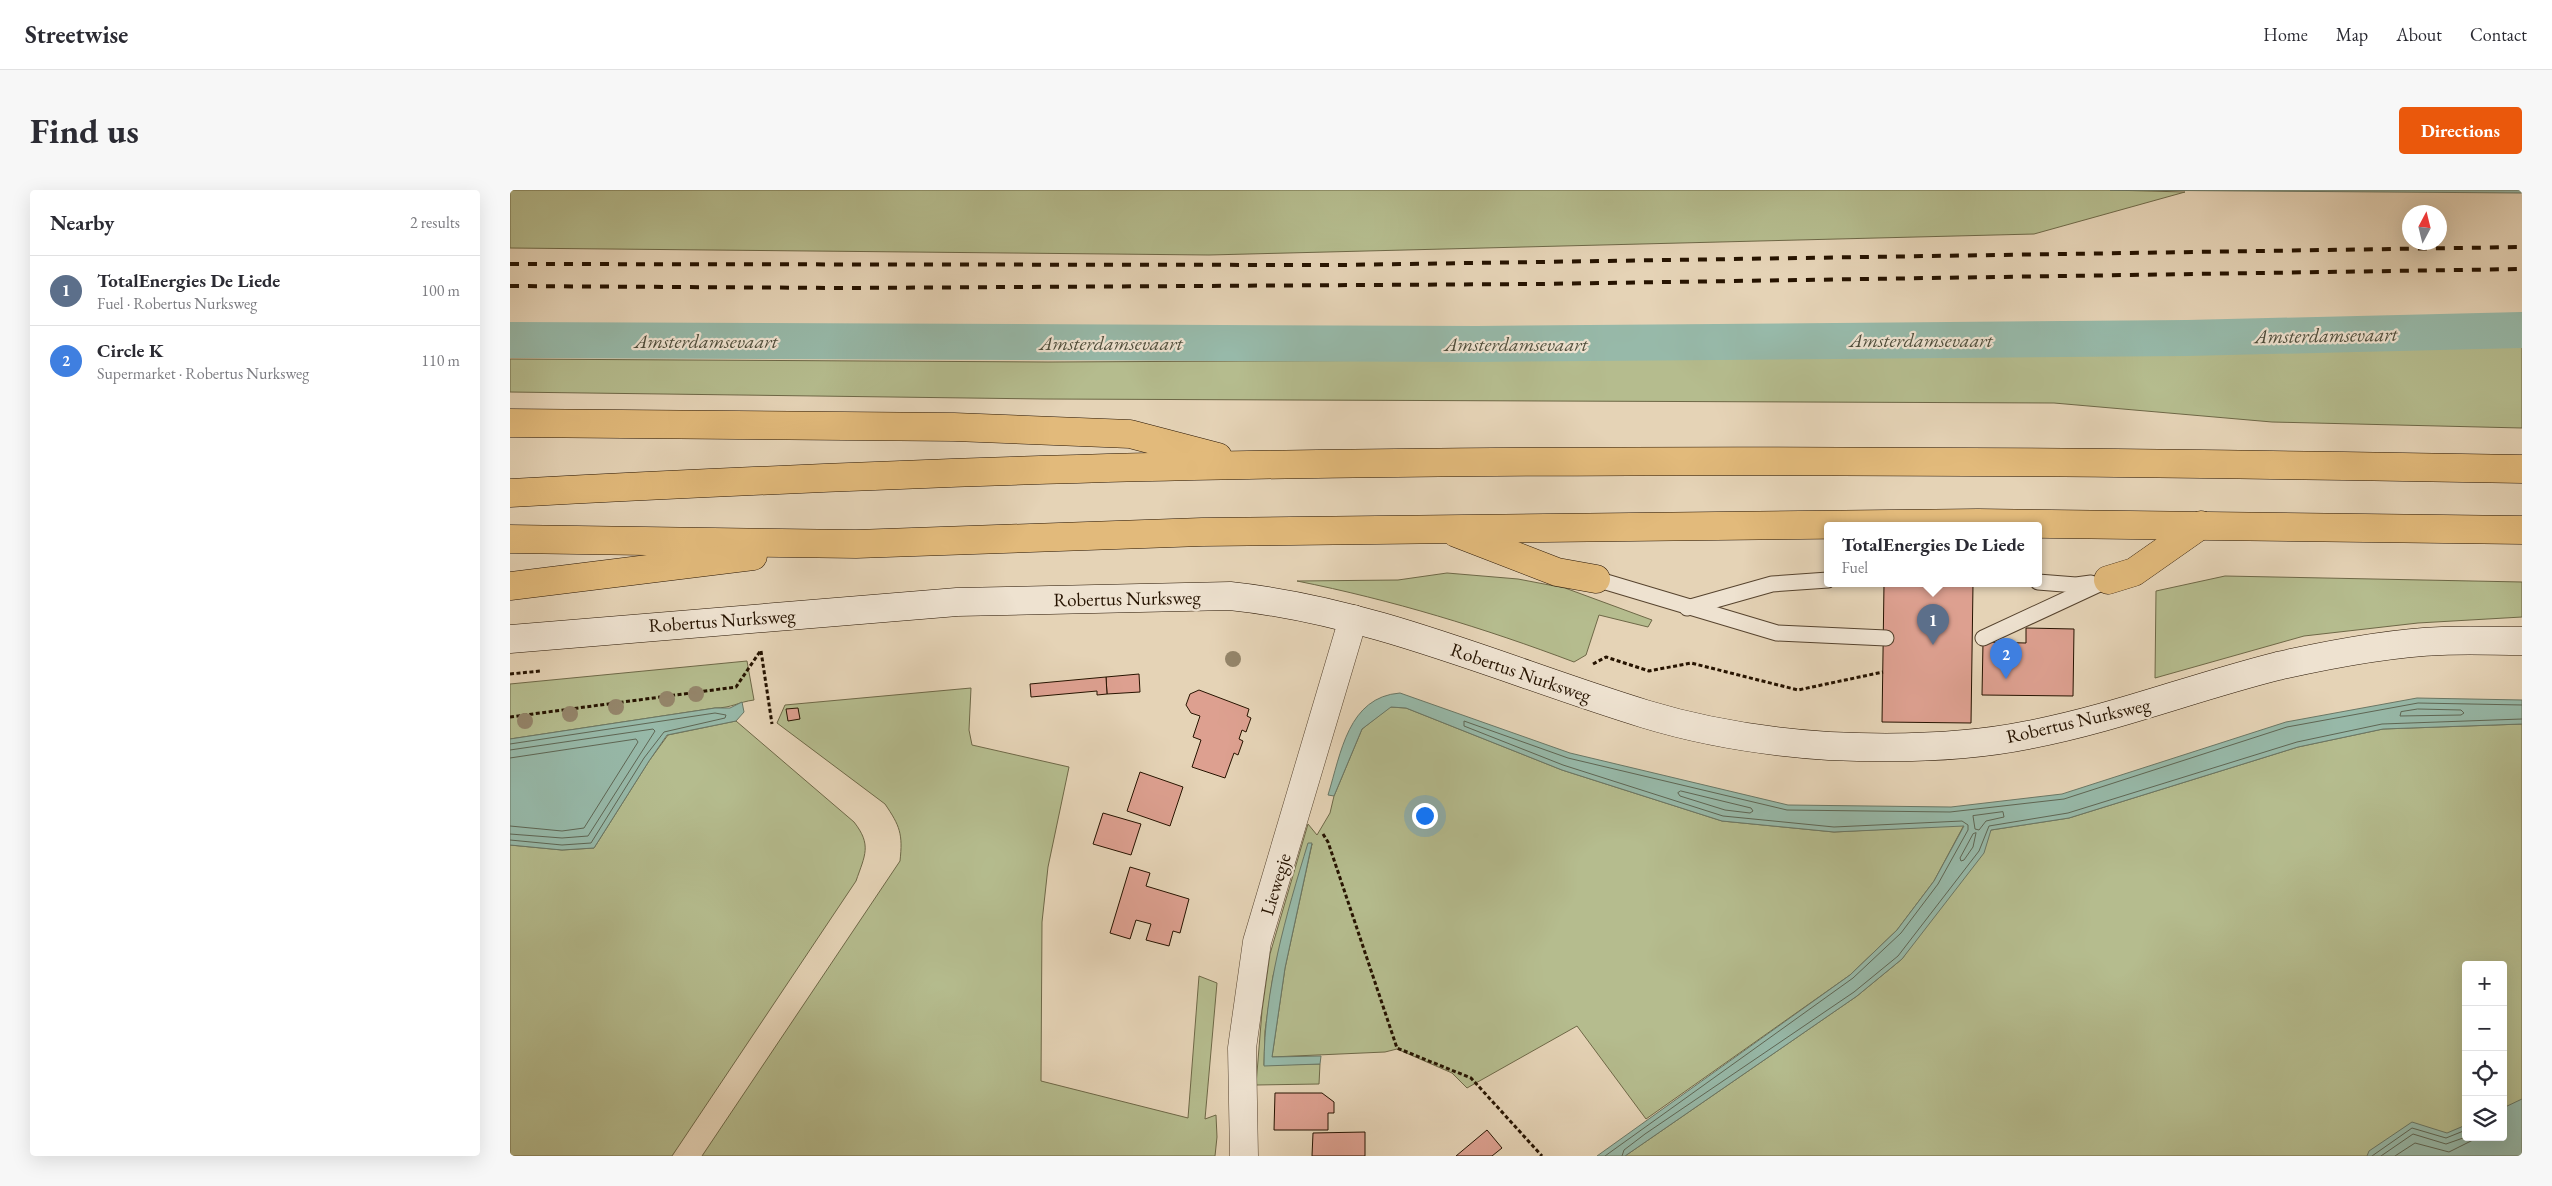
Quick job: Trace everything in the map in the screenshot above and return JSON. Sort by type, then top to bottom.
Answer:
[{"type":"main road","points":[[510,423],[954,427],[1130,434],[1249,465]]},
{"type":"main road","points":[[510,493],[737,481],[1249,465],[1932,461],[2522,470]]},
{"type":"main road","points":[[510,539],[856,544],[1015,537],[1443,528],[1824,524]]},
{"type":"main road","points":[[2042,524],[2522,530]]},
{"type":"main road","points":[[2108,580],[2134,572],[2201,525]]},
{"type":"main road","points":[[1443,528],[1557,572],[1596,579]]},
{"type":"main road","points":[[510,586],[856,544]]},
{"type":"main road","name":"Robertus Nurksweg","points":[[510,639],[957,602],[1230,596],[1267,600],[1353,619],[1481,658],[1647,715],[1738,736],[1828,746],[1928,747],[2026,736],[2278,666],[2360,650],[2441,641],[2522,641]]},
{"type":"main road","name":"Liewegje","points":[[1244,1156],[1242,1048],[1258,942],[1353,619]]},
{"type":"lane","points":[[1596,579],[1777,633],[1886,638]]},
{"type":"lane","points":[[1688,608],[1772,584],[1824,580]]},
{"type":"lane","points":[[2042,582],[2076,585],[2108,580]]},
{"type":"lane","points":[[1983,638],[2108,580]]},
{"type":"path","points":[[510,717],[736,687],[761,650],[772,724]]},
{"type":"path","points":[[1581,692],[1589,666],[1606,657],[1649,671],[1691,663],[1798,690],[1883,672]]},
{"type":"path","points":[[1328,842],[1397,1048],[1471,1078],[1542,1156]]},
{"type":"shaded area","points":[[510,190],[2110,190],[2185,192],[2034,234],[1209,255],[510,248]]},
{"type":"shaded area","points":[[2522,345],[2522,428],[2272,422],[2054,403],[1044,399],[510,392],[510,359],[1048,362],[1663,359]]},
{"type":"shaded area","points":[[1447,573],[1518,579],[1565,588],[1652,620],[1648,627],[1599,615],[1586,655],[1574,662],[1506,638],[1403,606],[1297,581],[1398,580]]},
{"type":"shaded area","points":[[2225,576],[2522,582],[2522,617],[2418,623],[2304,636],[2155,678],[2156,591]]},
{"type":"shaded area","points":[[747,661],[754,700],[726,707],[510,739],[510,684]]},
{"type":"shaded area","points":[[971,688],[969,730],[972,745],[1069,767],[1048,867],[1042,922],[1041,1081],[1188,1118],[1199,976],[1217,983],[1205,1119],[1216,1115],[1217,1137],[1215,1156],[702,1156],[900,861],[901,837],[894,818],[885,804],[777,723],[785,705]]},
{"type":"shaded area","points":[[1390,707],[1406,708],[1562,770],[1722,821],[1834,832],[1964,825],[1934,881],[1897,930],[1850,975],[1646,1119],[1577,1026],[1467,1088],[1452,1073],[1397,1049],[1385,1052],[1272,1057],[1285,968],[1312,844],[1273,976],[1265,1031],[1264,1065],[1320,1064],[1319,1084],[1256,1085],[1262,1011],[1270,954],[1308,824],[1317,835],[1330,813],[1334,796],[1362,729]]},
{"type":"shaded area","points":[[736,721],[854,822],[860,830],[865,850],[856,881],[672,1156],[510,1156],[510,845],[562,850],[594,848],[649,761],[668,735]]},
{"type":"shaded area","points":[[2522,724],[2522,1110],[2507,1118],[2507,961],[2462,961],[2462,1139],[2430,1156],[1625,1156],[1857,996],[1902,959],[1991,830],[2069,818],[2298,747],[2383,729]]},
{"type":"water","points":[[2110,190],[2522,190],[2522,193]]},
{"type":"water","points":[[1400,693],[1570,753],[1788,805],[1951,807],[2062,794],[2286,722],[2417,698],[2522,700],[2522,724],[2383,729],[2298,747],[2069,818],[1991,830],[1984,853],[1902,959],[1857,996],[1625,1156],[1597,1156],[1850,975],[1897,930],[1934,881],[1964,826],[1834,832],[1722,821],[1562,770],[1406,708],[1391,707],[1362,729],[1334,796],[1328,795],[1343,745],[1349,730],[1358,716],[1369,705],[1383,697]]},
{"type":"water","points":[[742,702],[744,712],[736,721],[667,735],[594,848],[562,850],[510,845],[510,739],[715,708],[730,708]]},
{"type":"water","points":[[1308,843],[1312,843],[1285,968],[1272,1057],[1321,1056],[1320,1064],[1264,1066],[1265,1038],[1272,981],[1284,925]]},
{"type":"water","points":[[2522,1099],[2522,1156],[2367,1156],[2369,1151],[2412,1122],[2447,1133],[2462,1127],[2462,1141],[2507,1141],[2507,1106]]},
{"type":"building","points":[[1884,587],[1973,587],[1971,723],[1882,722]]},
{"type":"building","points":[[2026,628],[2074,629],[2073,696],[1982,695],[1983,642],[2026,643]]},
{"type":"building","points":[[1139,674],[1140,692],[1107,694],[1106,677]]},
{"type":"building","points":[[1106,677],[1107,694],[1097,695],[1097,691],[1031,697],[1030,684]]},
{"type":"building","points":[[1199,690],[1249,709],[1247,716],[1251,718],[1246,732],[1242,730],[1239,739],[1243,741],[1238,755],[1234,753],[1225,778],[1192,767],[1201,740],[1193,737],[1200,716],[1191,713],[1186,705],[1190,694]]},
{"type":"building","points":[[798,708],[800,719],[788,721],[786,709]]},
{"type":"building","points":[[1140,772],[1183,787],[1170,826],[1127,811]]},
{"type":"building","points":[[1103,813],[1141,824],[1131,855],[1093,844]]},
{"type":"building","points":[[1130,867],[1150,873],[1146,886],[1189,899],[1180,933],[1173,931],[1169,946],[1146,940],[1151,924],[1136,920],[1130,939],[1110,933]]},
{"type":"building","points":[[1275,1093],[1322,1093],[1334,1102],[1334,1113],[1328,1113],[1328,1130],[1274,1130]]},
{"type":"building","points":[[1487,1130],[1502,1148],[1492,1156],[1456,1156]]},
{"type":"building","points":[[1365,1132],[1365,1156],[1312,1156],[1313,1133]]},
{"type":"waterway","name":"Amsterdamsevaart","points":[[510,340],[1477,344],[2187,338],[2522,330]]},
{"type":"railway","points":[[510,264],[1340,265],[2522,247]]},
{"type":"railway","points":[[510,286],[844,288],[1537,284],[2522,269]]},
{"type":"place","name":"TotalEnergies De Liede","points":[[1933,645]]},
{"type":"place","name":"Circle K","points":[[2006,679]]}]
